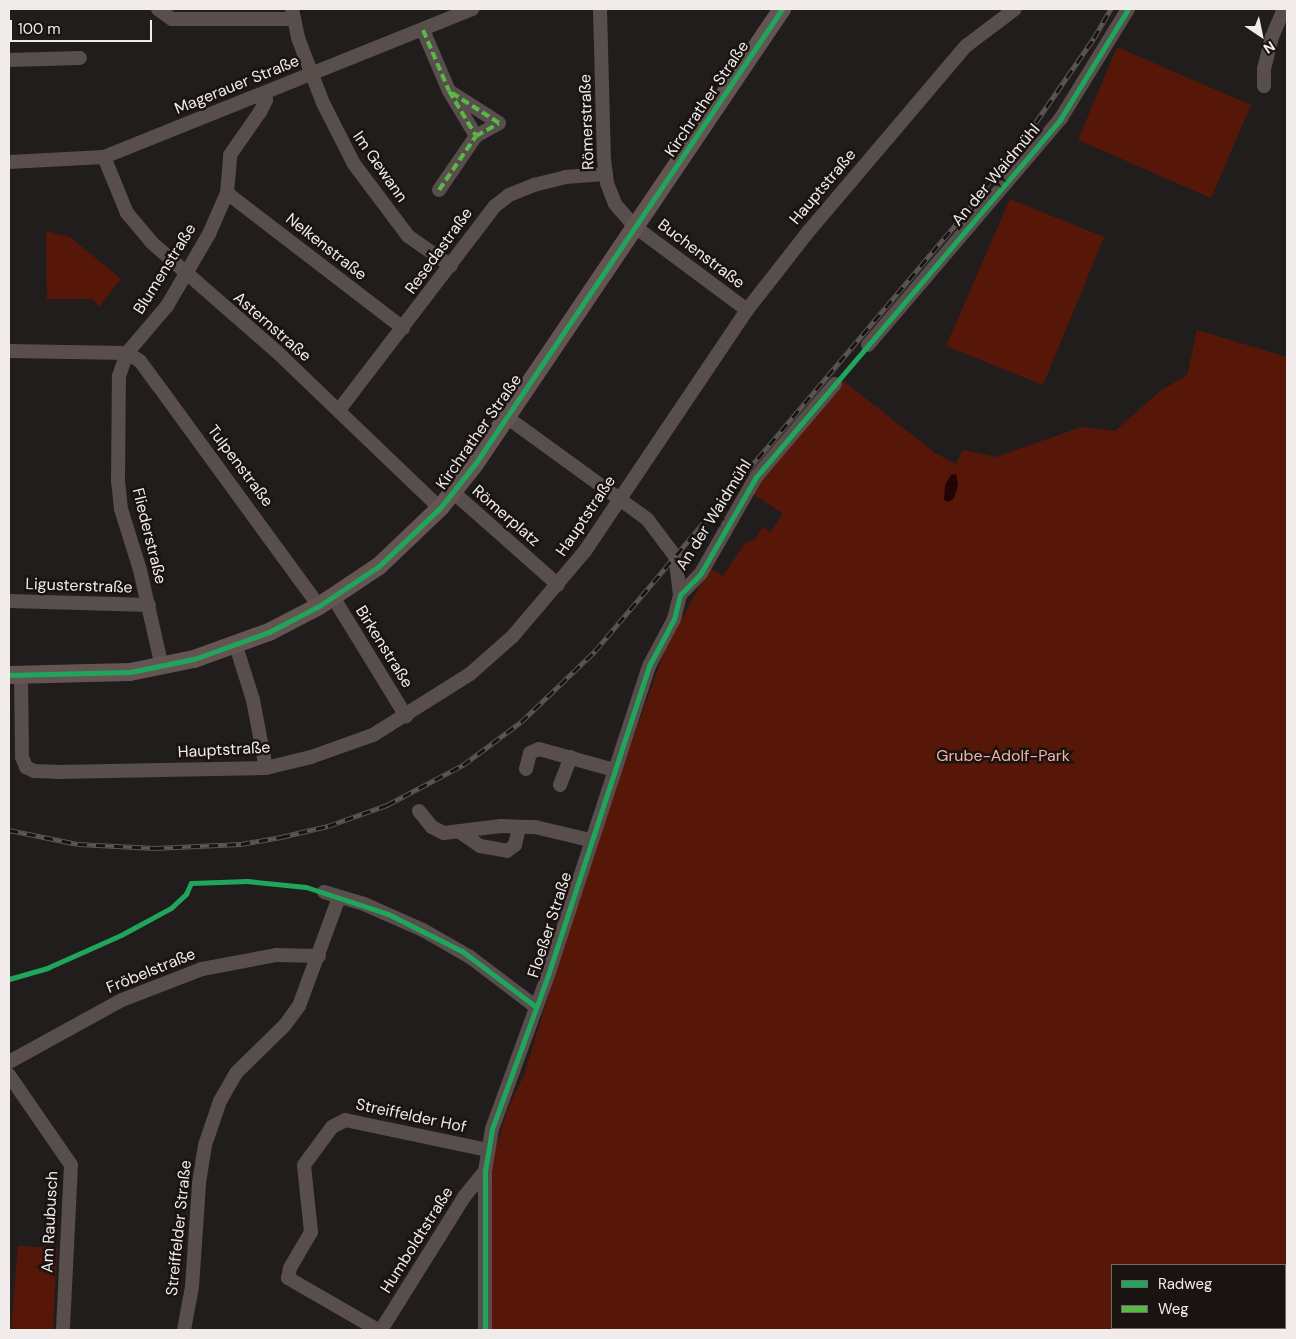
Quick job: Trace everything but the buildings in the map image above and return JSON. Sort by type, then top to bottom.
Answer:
[{"type":"main road","name":"Kirchrather Straße","points":[[15,675],[94,674],[162,667],[236,646],[326,602],[379,566],[440,508],[508,418],[634,226],[782,9]]},
{"type":"street","points":[[158,9],[172,20],[293,14]]},
{"type":"street","name":"Magerauer Straße","points":[[9,162],[104,157],[472,9]]},
{"type":"street","name":"Römerstraße","points":[[600,9],[606,174],[615,204],[634,226]]},
{"type":"street","name":"Hauptstraße","points":[[15,675],[22,758],[26,767],[34,771],[57,772],[266,768],[311,757],[373,735],[470,674],[513,636],[585,551],[747,310],[966,46],[1015,9]]},
{"type":"street","name":"An der Waidmühl","points":[[868,345],[1061,118],[1128,9]]},
{"type":"street","points":[[1264,86],[1264,69],[1272,37],[1284,9]]},
{"type":"street","name":"Im Gewann","points":[[293,14],[312,74],[336,134],[354,164],[408,236],[451,266]]},
{"type":"street","points":[[423,30],[449,91],[476,136]]},
{"type":"street","points":[[9,60],[80,58]]},
{"type":"street","points":[[439,190],[476,136],[499,123],[449,91]]},
{"type":"street","name":"Blumenstraße","points":[[127,353],[167,306],[184,273],[209,234],[227,193],[230,155],[260,112],[266,100],[264,93]]},
{"type":"street","name":"Asternstraße","points":[[104,157],[127,213],[151,242],[339,410],[440,508]]},
{"type":"street","name":"Resedastraße","points":[[339,410],[451,266],[484,219],[509,195],[565,176],[606,174]]},
{"type":"street","name":"Nelkenstraße","points":[[227,193],[403,328]]},
{"type":"street","name":"Buchenstraße","points":[[634,226],[747,310]]},
{"type":"street","points":[[9,351],[127,353]]},
{"type":"street","name":"Tulpenstraße","points":[[127,353],[140,361],[326,602]]},
{"type":"street","name":"Fliederstraße","points":[[127,353],[118,376],[118,482],[121,509],[149,605],[162,667]]},
{"type":"street","name":"An der Waidmühl","points":[[680,595],[702,573],[756,477],[834,384]]},
{"type":"street","points":[[508,418],[620,498]]},
{"type":"street","name":"Römerplatz","points":[[453,492],[558,584]]},
{"type":"street","name":"Floeßer Straße","points":[[485,1330],[485,1171],[487,1150],[649,666],[674,619],[680,595],[679,573],[670,546],[647,519],[620,498]]},
{"type":"street","name":"Ligusterstraße","points":[[9,601],[149,605]]},
{"type":"street","name":"Birkenstraße","points":[[326,602],[406,716]]},
{"type":"street","points":[[236,646],[253,700],[266,768]]},
{"type":"street","points":[[526,769],[534,749],[571,756],[614,770]]},
{"type":"street","points":[[560,785],[571,756]]},
{"type":"street","points":[[419,811],[437,831],[460,832],[519,826],[550,829],[590,840]]},
{"type":"street","points":[[460,832],[480,846],[507,851],[515,845],[519,826]]},
{"type":"street","points":[[324,892],[388,914],[462,951],[536,1007]]},
{"type":"street","name":"Streiffelder Straße","points":[[184,1330],[192,1287],[199,1182],[206,1145],[220,1101],[236,1073],[285,1025],[299,1006],[339,897]]},
{"type":"street","name":"Fröbelstraße","points":[[9,1062],[122,1000],[202,969],[276,955],[318,956]]},
{"type":"street","name":"Am Raubusch","points":[[9,1075],[71,1165],[63,1330]]},
{"type":"street","name":"Streiffelder Hof","points":[[380,1330],[288,1278],[290,1268],[311,1232],[304,1165],[332,1127],[345,1120],[487,1150]]},
{"type":"street","name":"Humboldtstraße","points":[[380,1330],[464,1197],[485,1171]]},
{"type":"green space","points":[[1117,47],[1251,105],[1211,198],[1078,140]]},
{"type":"green space","points":[[1010,199],[1104,237],[1043,385],[946,346]]},
{"type":"green space","points":[[46,231],[70,237],[121,279],[99,307],[92,299],[47,299]]},
{"type":"green space","name":"Grube-Adolf-Park","points":[[1197,330],[1287,357],[1287,1330],[489,1330],[491,1163],[508,1108],[524,1075],[597,837],[666,647],[710,568],[723,576],[744,544],[754,540],[763,527],[770,532],[783,514],[749,491],[841,379],[935,453],[956,464],[963,450],[996,457],[1081,427],[1115,431],[1159,392],[1187,375]]},
{"type":"green space","points":[[18,1246],[57,1248],[53,1330],[11,1330]]},
{"type":"shaded area","points":[[956,474],[958,485],[954,498],[949,502],[944,500],[945,485],[951,475]]},
{"type":"railway","points":[[9,830],[78,844],[155,848],[241,844],[281,837],[328,826],[387,805],[463,765],[521,722],[595,651],[962,217],[1036,122],[1094,38],[1111,9]]},
{"type":"marked path","points":[[423,30],[449,91],[476,136],[499,123],[449,91]]},
{"type":"marked path","points":[[439,190],[476,136]]},
{"type":"cycle path","points":[[9,675],[130,672],[194,659],[269,632],[319,606],[379,566],[440,508],[475,464],[782,9]]},
{"type":"cycle path","points":[[485,1330],[485,1171],[492,1129],[549,972],[649,666],[674,619],[680,595],[701,573],[756,477],[1061,118],[1128,9]]},
{"type":"cycle path","points":[[9,979],[47,968],[121,935],[171,908],[186,894],[191,883],[247,881],[306,887],[388,914],[462,951],[536,1007]]}]
